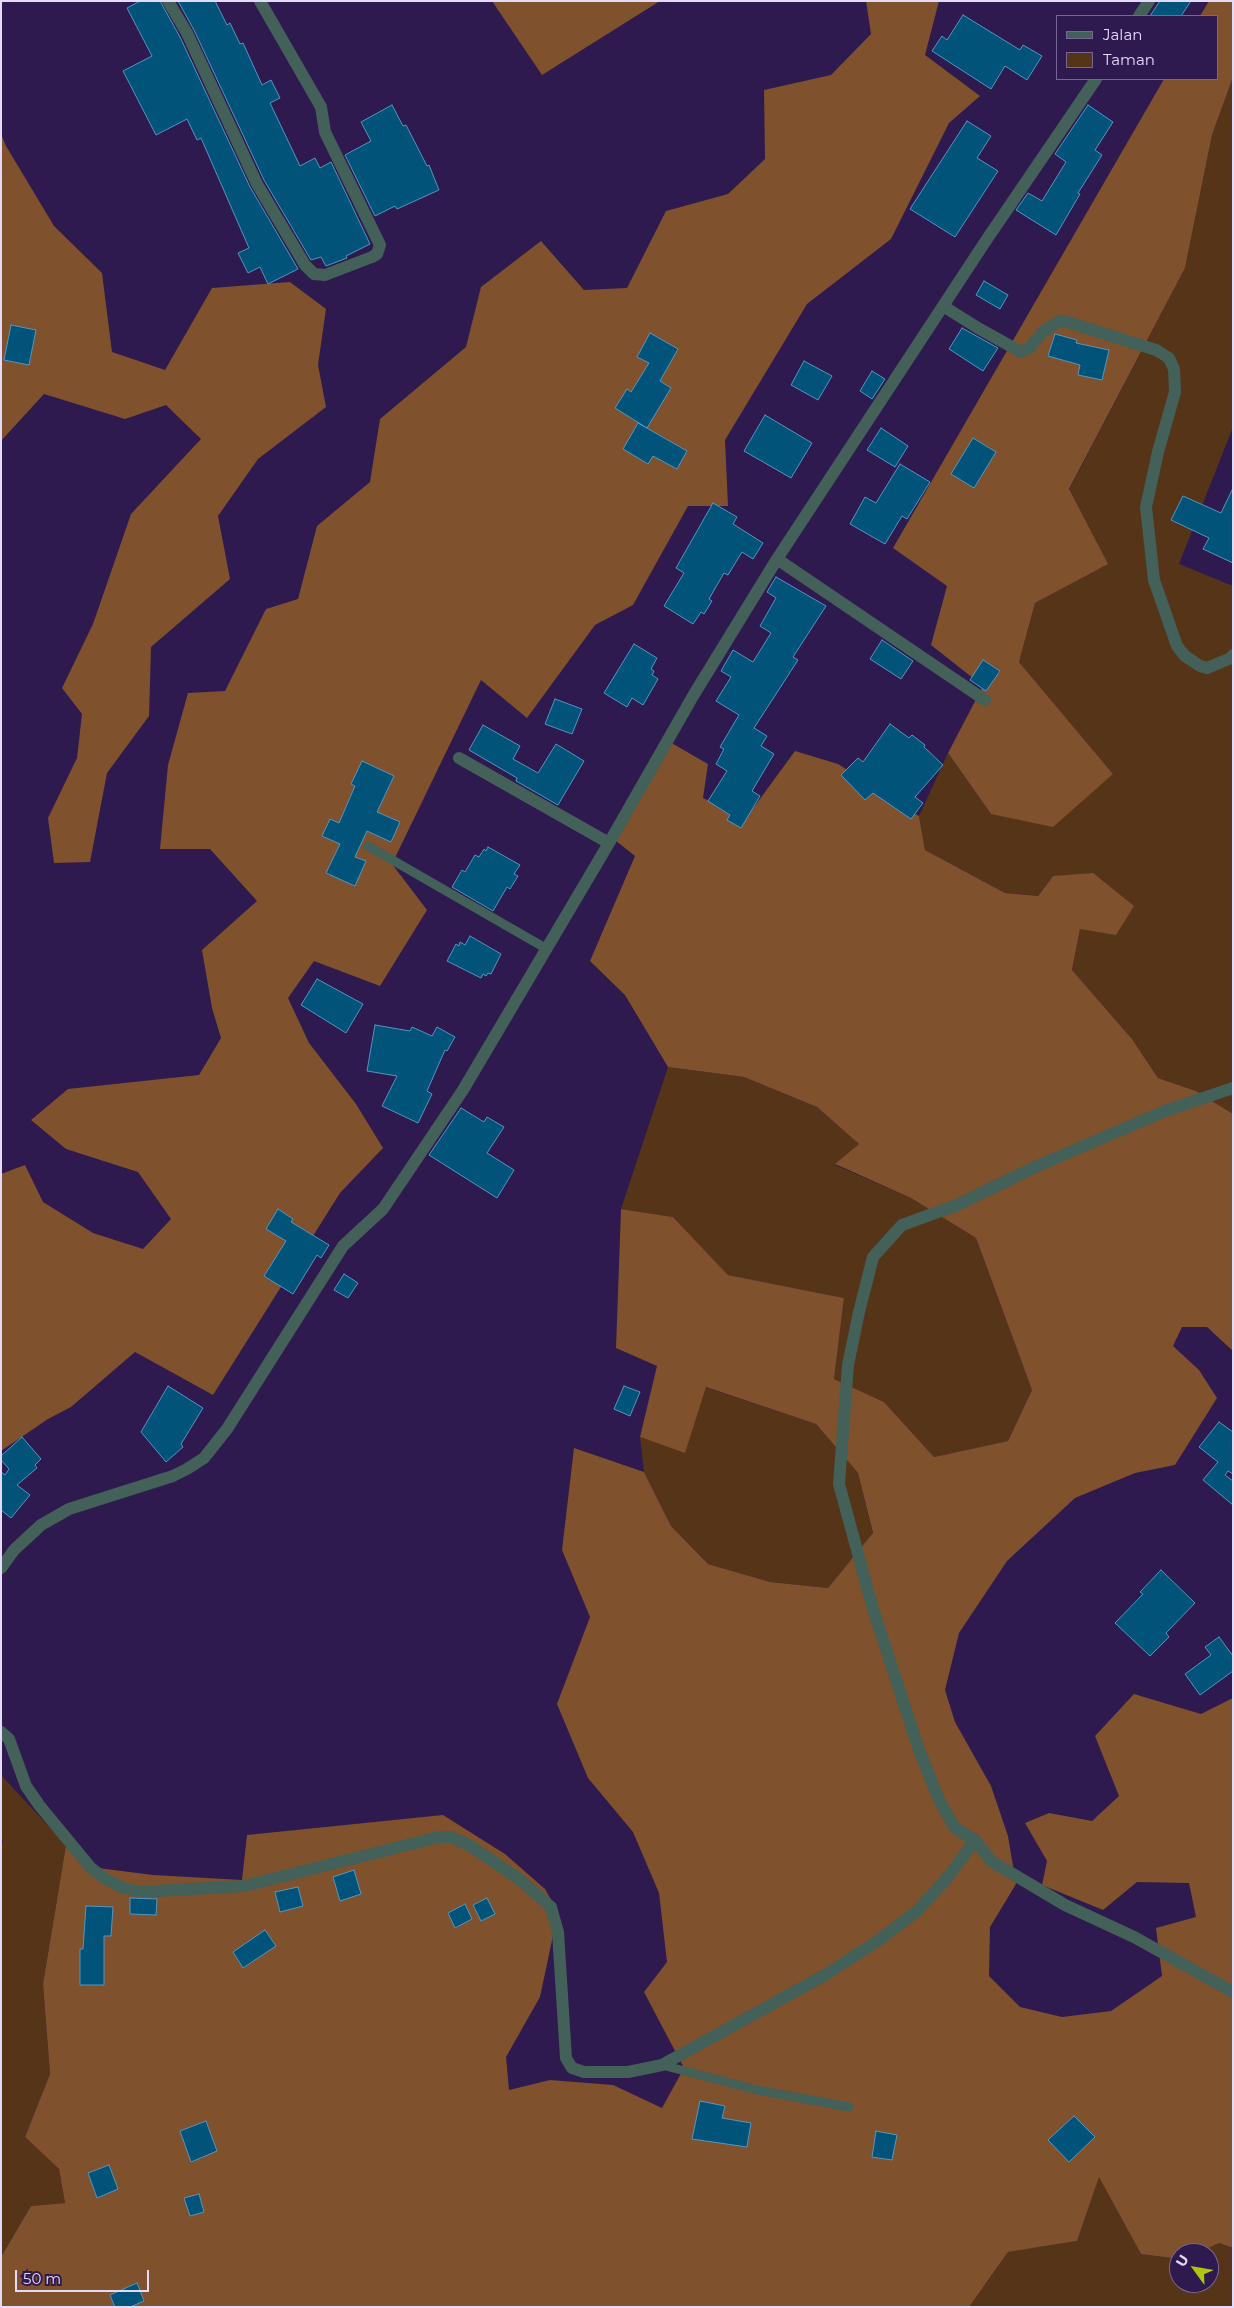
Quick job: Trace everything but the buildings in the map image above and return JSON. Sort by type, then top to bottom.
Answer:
[{"type":"street","points":[[168,1],[187,33],[257,184],[305,265],[314,274],[325,275],[372,257],[377,254],[380,245],[325,132],[321,107],[260,1]]},
{"type":"street","points":[[1140,15],[1149,1]]},
{"type":"street","points":[[1,1568],[14,1550],[30,1534],[54,1517],[69,1509],[173,1476],[204,1458],[227,1429],[343,1246],[383,1209],[463,1090],[548,949],[692,696],[777,559],[943,306],[1095,80]]},
{"type":"street","points":[[943,306],[1019,351],[1026,351],[1044,330],[1058,322],[1064,322],[1156,350],[1169,358],[1174,369],[1175,392],[1158,452],[1146,507],[1154,580],[1177,646],[1186,656],[1200,666],[1208,668],[1231,658],[1233,654]]},
{"type":"street","points":[[777,559],[985,700]]},
{"type":"street","points":[[458,758],[609,843]]},
{"type":"street","points":[[1233,1088],[1165,1111],[1035,1166],[957,1205],[902,1225],[873,1257],[848,1366],[839,1484],[873,1609],[918,1747],[939,1800],[955,1828],[975,1840],[991,1861],[1065,1905],[1134,1937],[1233,1992]]},
{"type":"street","points":[[1,1732],[14,1747],[26,1786],[78,1853],[91,1868],[104,1878],[129,1889],[156,1891],[244,1886],[439,1837],[451,1837],[469,1845],[519,1879],[551,1907],[555,1917],[560,1949],[565,2048],[568,2064],[572,2068],[584,2072],[628,2072],[662,2065],[825,1974],[879,1940],[917,1911],[948,1878],[975,1840]]},
{"type":"lane","points":[[368,846],[548,949]]},
{"type":"lane","points":[[662,2065],[757,2090],[849,2107]]},
{"type":"green space","points":[[1233,77],[1233,427],[1179,564],[1233,586],[1233,1114],[1196,1091],[1158,1078],[1132,1039],[1072,970],[1080,929],[1053,876],[1038,896],[1005,893],[925,850],[919,816],[948,753],[991,814],[1113,774],[1019,662],[1035,603],[1107,564],[1069,490],[1185,268],[1212,135]]},
{"type":"green space","points":[[668,1067],[744,1077],[817,1107],[859,1144],[835,1165],[911,1198],[976,1238],[1032,1390],[1008,1441],[934,1457],[884,1402],[834,1379],[844,1298],[728,1275],[673,1217],[621,1209]]},
{"type":"green space","points":[[705,1387],[816,1424],[858,1473],[873,1534],[828,1588],[770,1582],[708,1564],[671,1526],[644,1472],[640,1437],[685,1452]]},
{"type":"green space","points":[[1,1775],[66,1845],[43,1984],[50,2074],[25,2137],[59,2169],[65,2203],[31,2206],[1,2257],[1,1845],[3,1842],[1,1834]]},
{"type":"green space","points":[[1099,2176],[1141,2254],[1169,2258],[1169,2293],[1219,2293],[1219,2243],[1233,2248],[1233,2307],[969,2307],[1008,2252],[1077,2241]]},
{"type":"shaded area","points":[[492,1],[660,1],[542,75]]},
{"type":"shaded area","points":[[866,1],[939,1],[925,55],[980,96],[949,123],[891,239],[807,304],[725,440],[728,506],[688,506],[633,605],[595,625],[527,718],[481,680],[392,864],[427,910],[380,986],[314,961],[288,998],[309,1043],[356,1104],[383,1148],[340,1193],[213,1395],[135,1352],[71,1407],[48,1419],[1,1451],[1,1174],[25,1165],[43,1202],[93,1233],[143,1249],[171,1219],[138,1172],[66,1149],[31,1120],[68,1089],[199,1075],[221,1038],[212,1008],[202,950],[257,901],[210,849],[160,849],[168,765],[188,693],[225,691],[266,609],[298,599],[317,526],[370,482],[380,419],[466,347],[481,287],[541,241],[584,290],[627,288],[666,211],[728,194],[765,159],[764,90],[831,75],[871,34]]},
{"type":"shaded area","points":[[1209,1],[1233,1],[1233,77],[1212,135],[1185,268],[1069,489],[1108,564],[1035,603],[1019,662],[1113,774],[1053,827],[991,814],[948,753],[983,686],[931,645],[947,586],[893,548],[1163,80],[1219,80],[1219,15],[1201,15]]},
{"type":"shaded area","points":[[1,134],[6,146],[54,226],[102,273],[112,352],[165,370],[212,288],[290,282],[326,309],[318,365],[326,407],[258,459],[218,516],[230,579],[151,647],[149,716],[107,773],[90,862],[54,863],[48,818],[77,758],[82,714],[62,688],[93,624],[131,514],[201,439],[166,405],[125,419],[44,394],[1,441]]},
{"type":"shaded area","points":[[668,741],[708,764],[703,798],[746,818],[795,751],[838,764],[919,816],[925,850],[1005,893],[1038,896],[1053,876],[1093,873],[1134,906],[1116,935],[1080,929],[1072,970],[1132,1039],[1158,1078],[1196,1091],[1233,1114],[1233,1351],[1207,1327],[1182,1327],[1173,1346],[1199,1370],[1217,1398],[1175,1465],[1135,1473],[1075,1498],[1007,1561],[959,1633],[945,1690],[955,1722],[991,1786],[1008,1836],[1016,1884],[990,1927],[989,1976],[1020,2007],[1062,2017],[1111,2011],[1162,1976],[1156,1928],[1196,1917],[1189,1883],[1137,1882],[1103,1910],[1042,1885],[1047,1861],[1025,1823],[1049,1813],[1092,1821],[1119,1796],[1095,1736],[1134,1694],[1201,1714],[1233,1698],[1233,2248],[1219,2243],[1169,2243],[1169,2258],[1141,2254],[1099,2177],[1077,2241],[1008,2252],[969,2307],[1,2307],[1,2257],[31,2206],[65,2203],[59,2169],[25,2137],[50,2074],[43,1984],[66,1845],[98,1868],[153,1875],[242,1880],[247,1835],[443,1815],[505,1854],[545,1889],[558,1912],[540,1997],[506,2057],[509,2090],[550,2080],[613,2085],[662,2108],[684,2068],[644,1992],[667,1962],[659,1893],[633,1832],[588,1778],[557,1704],[590,1617],[562,1550],[574,1448],[644,1472],[671,1526],[708,1564],[770,1582],[828,1588],[873,1533],[858,1473],[816,1424],[706,1387],[685,1453],[640,1437],[657,1366],[616,1348],[621,1209],[673,1217],[728,1275],[844,1298],[834,1379],[884,1402],[934,1457],[1008,1441],[1032,1390],[976,1238],[911,1198],[835,1164],[859,1144],[817,1107],[744,1077],[668,1067],[625,995],[590,961],[635,856],[611,837]]}]
